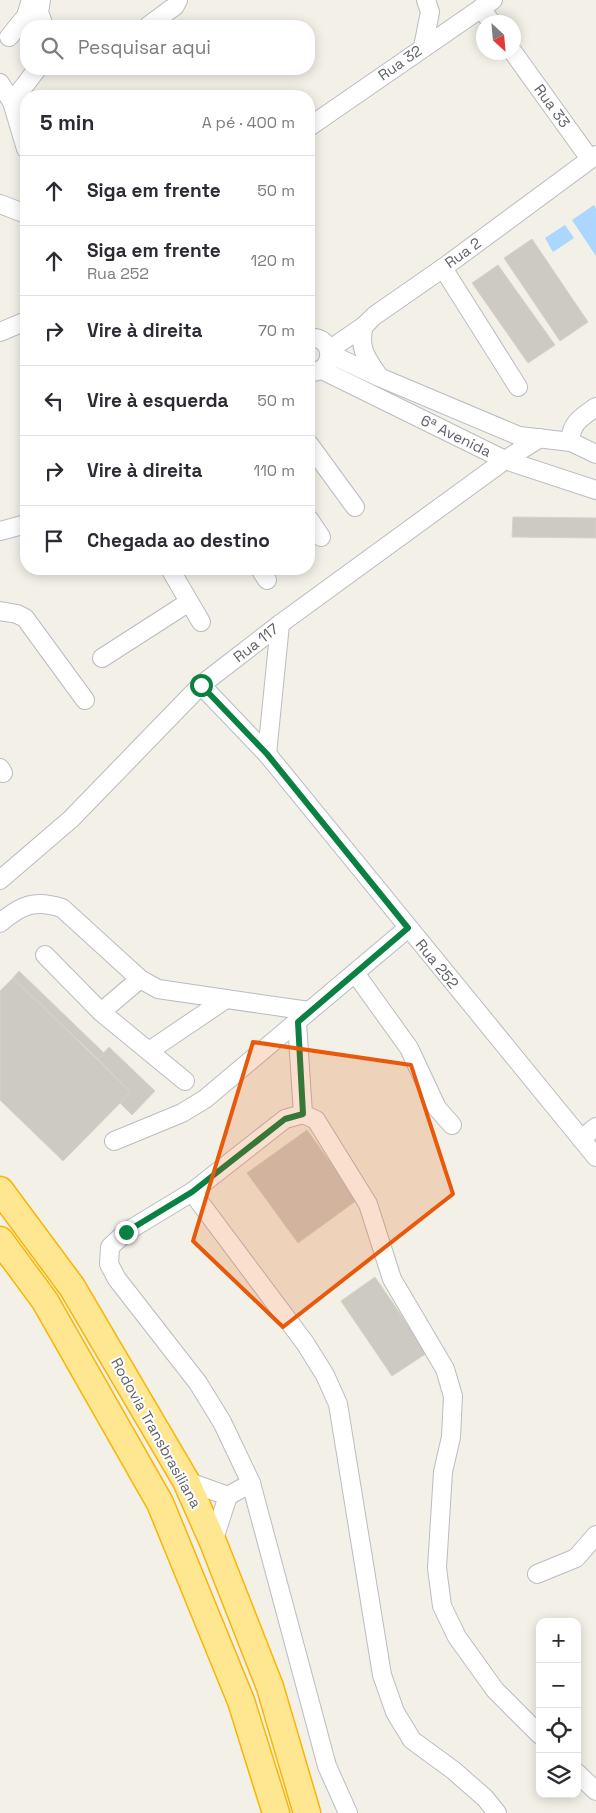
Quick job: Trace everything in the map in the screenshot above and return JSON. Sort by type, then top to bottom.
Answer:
[{"type":"highway","name":"Rodovia Transbrasiliana","points":[[0,1190],[72,1287],[186,1481],[213,1542],[270,1687],[307,1813]]},
{"type":"highway","name":"Rodovia Transbrasiliana","points":[[0,1240],[45,1302],[160,1503],[241,1701],[276,1813]]},
{"type":"street","points":[[35,15],[39,12],[41,0]]},
{"type":"street","points":[[156,20],[175,6],[178,0]]},
{"type":"street","points":[[423,47],[430,12],[426,0]]},
{"type":"street","name":"Rua 32","points":[[315,123],[423,47],[488,10]]},
{"type":"street","name":"Rua 33","points":[[519,60],[593,157]]},
{"type":"street","points":[[21,90],[32,75]]},
{"type":"street","points":[[0,83],[12,102],[20,129]]},
{"type":"street","points":[[12,102],[20,91]]},
{"type":"street","name":"Rua 2","points":[[329,352],[364,326],[374,316],[443,268],[593,157]]},
{"type":"street","points":[[0,204],[20,212]]},
{"type":"street","points":[[443,268],[518,388]]},
{"type":"street","points":[[0,332],[20,324]]},
{"type":"street","points":[[364,326],[361,337],[365,357],[379,377]]},
{"type":"street","name":"6ª Avenida","points":[[315,338],[324,342],[329,352],[379,377],[518,436],[571,442],[596,454]]},
{"type":"street","points":[[315,371],[328,363],[329,352]]},
{"type":"street","name":"6ª Avenida","points":[[315,371],[505,460],[596,490]]},
{"type":"street","points":[[571,442],[570,436],[576,422],[596,407]]},
{"type":"street","points":[[505,460],[518,436]]},
{"type":"street","name":"Rua 117","points":[[0,880],[71,819],[201,685],[280,624],[505,460],[540,438]]},
{"type":"street","points":[[315,452],[355,507]]},
{"type":"street","points":[[0,530],[20,525]]},
{"type":"street","points":[[315,528],[321,537]]},
{"type":"street","points":[[173,575],[201,622]]},
{"type":"street","points":[[102,658],[189,602]]},
{"type":"street","points":[[0,611],[17,614],[25,618],[85,700]]},
{"type":"street","points":[[267,754],[280,624]]},
{"type":"street","name":"Rua 252","points":[[201,685],[267,754],[596,1157]]},
{"type":"street","points":[[0,923],[13,912],[31,904],[47,903],[62,908],[140,979],[158,990],[226,1000],[303,1017]]},
{"type":"street","points":[[114,1141],[182,1113],[205,1099],[408,928]]},
{"type":"street","points":[[45,955],[102,1012],[185,1081]]},
{"type":"street","points":[[355,973],[409,1048],[437,1108],[452,1125]]},
{"type":"street","points":[[102,1012],[140,979]]},
{"type":"street","points":[[149,1051],[226,1000]]},
{"type":"street","points":[[303,1017],[303,1114]]},
{"type":"street","points":[[350,1811],[327,1766],[250,1483],[222,1422],[198,1383],[118,1279],[109,1264],[110,1247],[126,1232],[192,1192],[285,1119],[303,1114],[316,1120],[368,1204],[392,1279],[445,1369],[453,1396],[451,1437],[443,1472],[437,1568],[442,1606],[457,1637],[494,1690],[536,1731]]},
{"type":"street","points":[[581,1139],[596,1127]]},
{"type":"street","points":[[192,1192],[305,1343],[326,1375],[338,1404],[382,1675],[395,1712],[412,1740],[453,1770],[485,1798],[497,1813]]},
{"type":"street","points":[[186,1481],[228,1496]]},
{"type":"street","points":[[213,1542],[228,1496],[250,1483]]},
{"type":"street","points":[[537,1574],[576,1558],[596,1535]]},
{"type":"street","points":[[581,1776],[596,1791]]},
{"type":"highlighted area","points":[[253,1042],[411,1065],[453,1194],[283,1327],[193,1241]]},
{"type":"water","points":[[594,205],[596,209],[596,256],[572,220]]},
{"type":"water","points":[[565,225],[574,238],[553,252],[545,238]]},
{"type":"building","points":[[532,239],[588,322],[560,341],[504,258]]},
{"type":"building","points":[[498,265],[555,345],[528,363],[472,283]]},
{"type":"building","points":[[513,517],[596,518],[596,538],[512,537]]},
{"type":"building","points":[[19,971],[104,1053],[98,1059],[13,978]]},
{"type":"building","points":[[13,978],[131,1092],[63,1161],[0,1100],[0,991]]},
{"type":"building","points":[[109,1047],[155,1091],[132,1115],[120,1103],[131,1092],[98,1059]]},
{"type":"building","points":[[307,1130],[357,1200],[298,1243],[247,1173]]},
{"type":"building","points":[[375,1277],[427,1353],[392,1376],[341,1301]]},
{"type":"route","points":[[126,1232],[192,1192],[285,1119],[303,1114],[298,1022],[408,928],[267,754],[201,685]]}]
